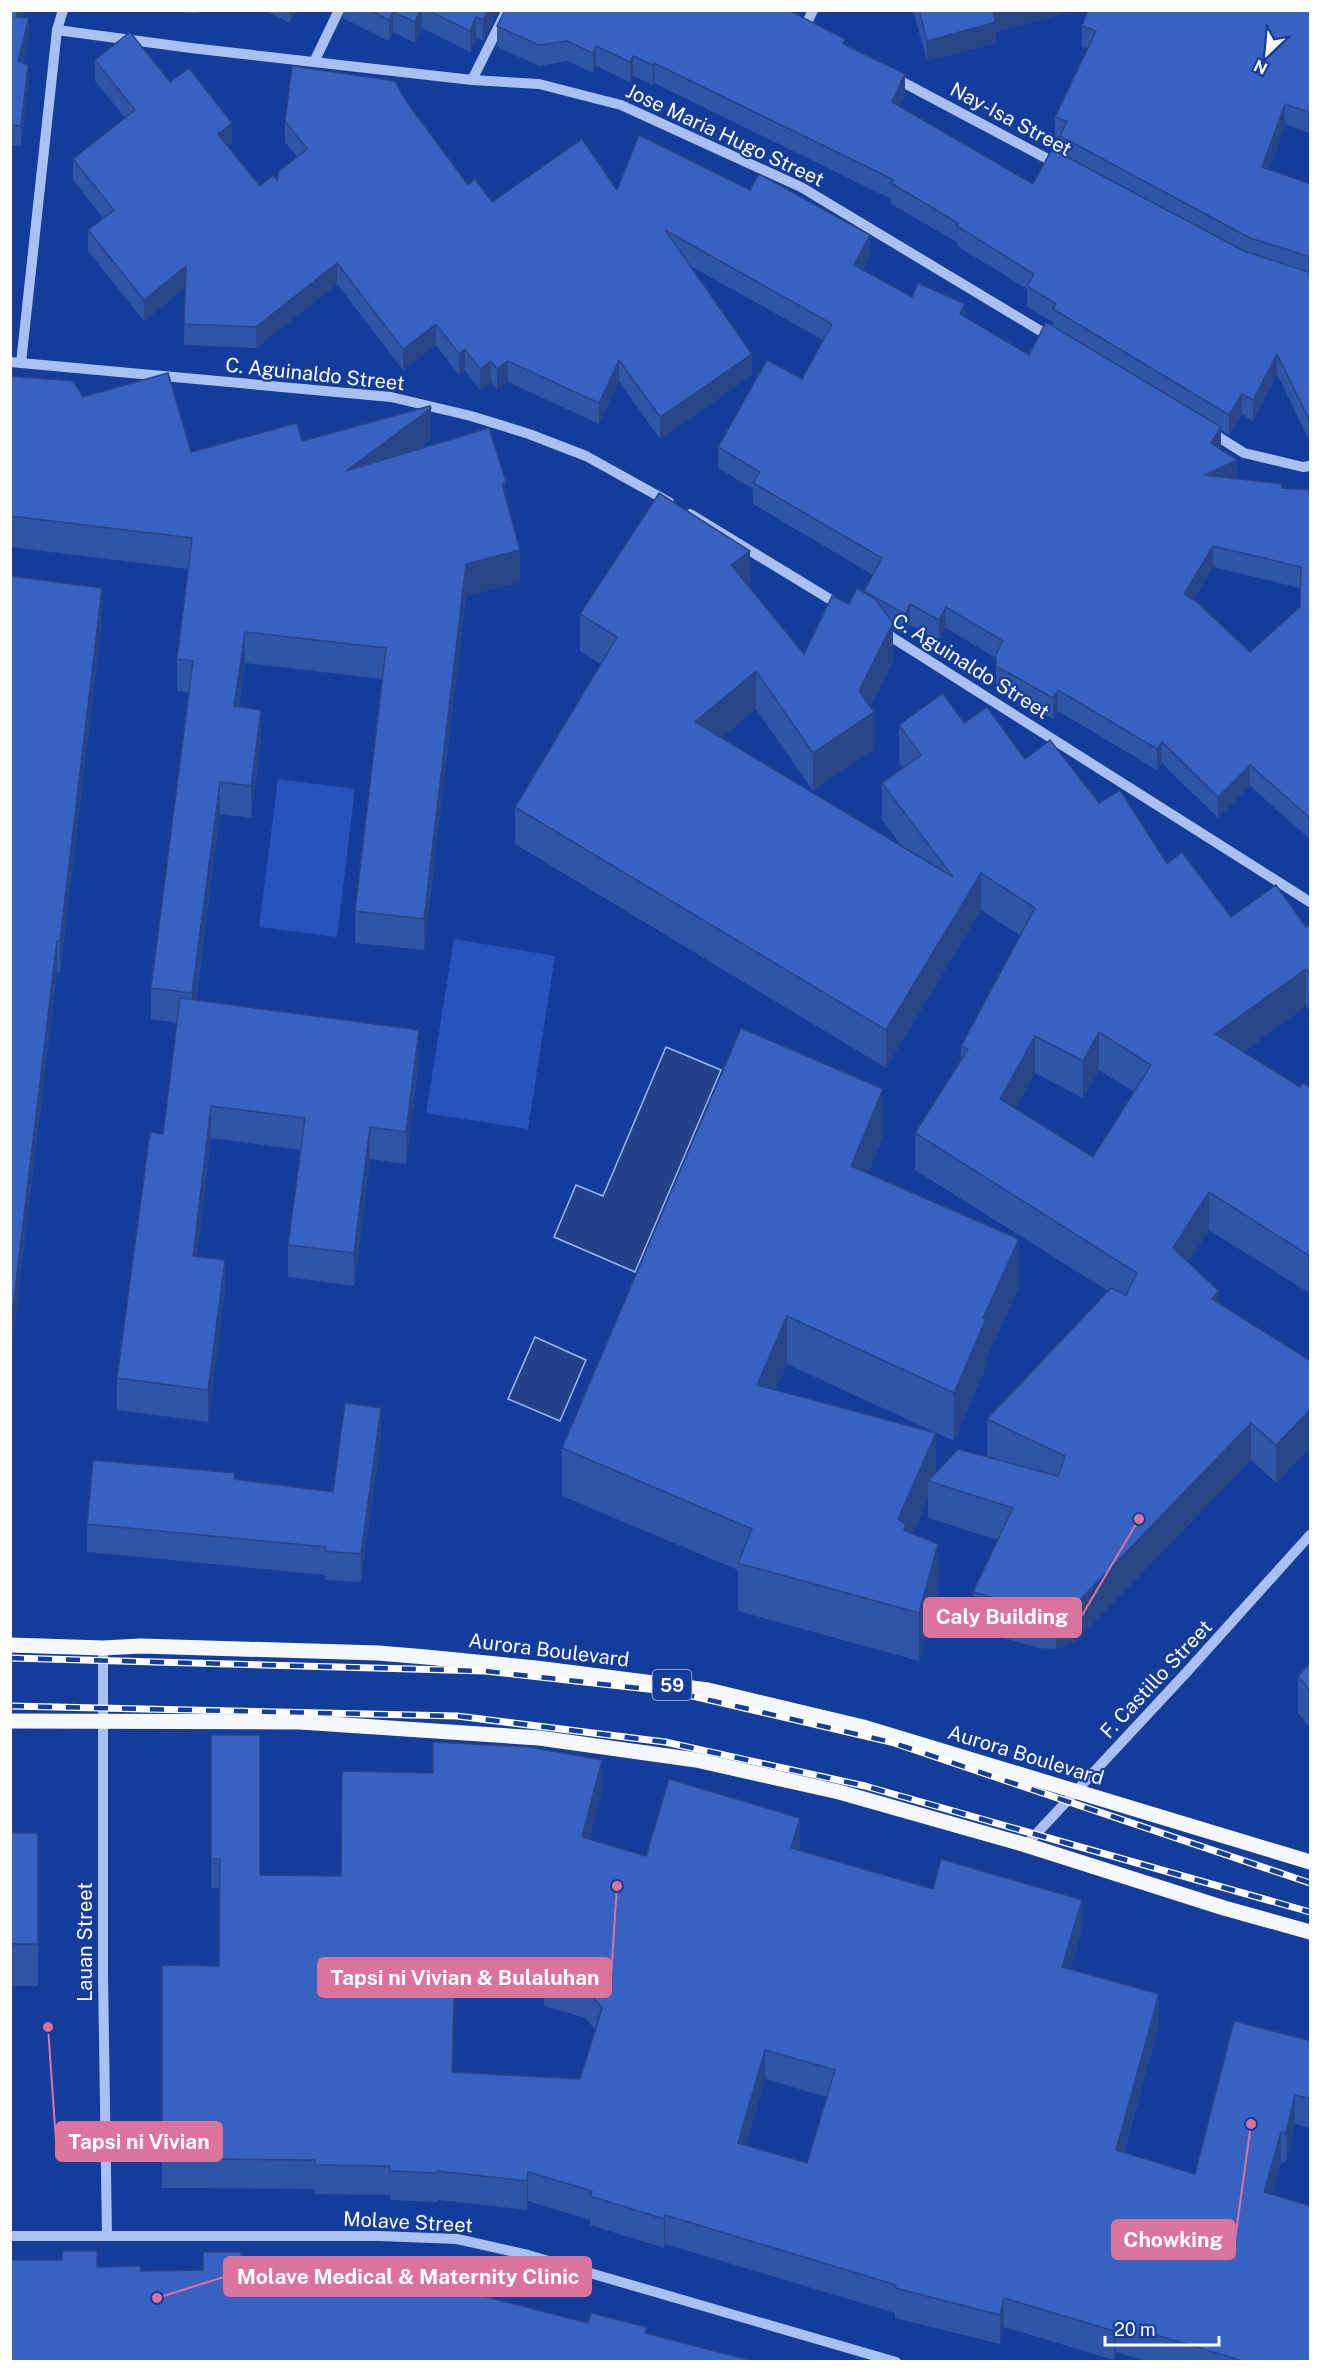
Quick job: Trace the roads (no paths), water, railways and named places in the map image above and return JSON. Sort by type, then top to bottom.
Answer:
[{"type":"main road","name":"Aurora Boulevard","points":[[10,1645],[104,1648],[141,1646],[378,1653],[536,1668],[708,1690],[863,1727],[1311,1862]]},
{"type":"main road","points":[[10,1721],[300,1722],[539,1738],[707,1762],[839,1792],[1026,1845],[1224,1908],[1311,1932]]},
{"type":"street","points":[[16,362],[57,30],[63,10]]},
{"type":"street","points":[[314,62],[339,10]]},
{"type":"street","points":[[472,80],[507,10]]},
{"type":"street","points":[[804,29],[813,10]]},
{"type":"street","points":[[793,25],[815,35]]},
{"type":"street","name":"Jose Maria Hugo Street","points":[[57,30],[191,48],[472,80],[539,84],[621,105],[801,188],[1063,344]]},
{"type":"street","name":"Nay-Isa Street","points":[[878,69],[1068,170]]},
{"type":"street","name":"C. Aguinaldo Street","points":[[16,362],[391,397],[471,416],[529,434],[586,456],[721,531],[853,613]]},
{"type":"street","points":[[1204,429],[1244,453],[1303,467],[1311,466]]},
{"type":"street","name":"C. Aguinaldo Street","points":[[874,626],[1311,902]]},
{"type":"street","name":"F. Castillo Street","points":[[1026,1845],[1311,1535]]},
{"type":"street","name":"Lauan Street","points":[[104,1648],[102,1722],[107,2235]]},
{"type":"street","name":"Molave Street","points":[[10,2236],[379,2236],[457,2239],[528,2255],[896,2361]]},
{"type":"railway","points":[[10,1658],[485,1671],[675,1692],[891,1742],[1310,1883]]},
{"type":"railway","points":[[10,1706],[457,1716],[665,1742],[865,1786],[1310,1912]]},
{"type":"place","name":"Caly Building","points":[[1139,1519]]},
{"type":"place","name":"Tapsi ni Vivian & Bulaluhan","points":[[617,1886]]},
{"type":"place","name":"Tapsi ni Vivian","points":[[48,2027]]},
{"type":"place","name":"Chowking","points":[[1251,2124]]},
{"type":"place","name":"Molave Medical & Maternity Clinic","points":[[157,2298]]}]
